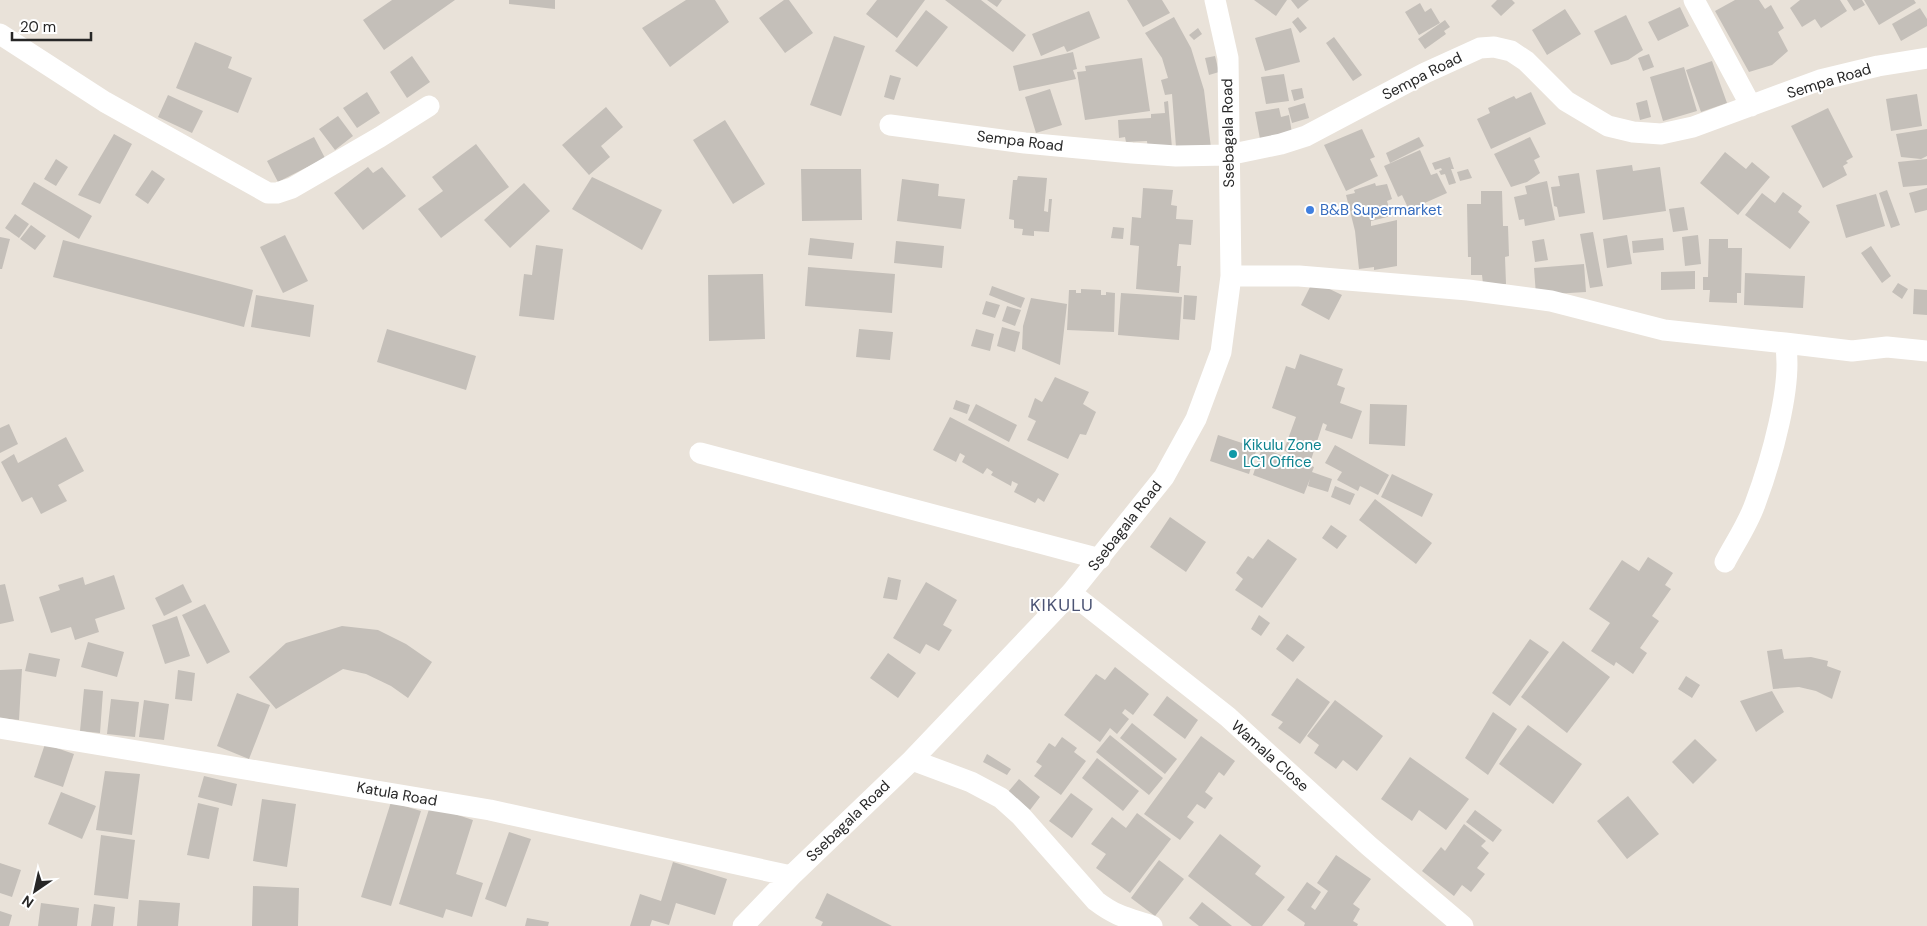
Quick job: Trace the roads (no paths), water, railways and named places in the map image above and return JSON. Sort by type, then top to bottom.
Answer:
[{"type":"street","name":"Ssebagala Road","points":[[743,926],[791,876],[912,760],[1071,593],[1164,477],[1196,419],[1221,352],[1231,276],[1228,58],[1215,0]]},
{"type":"street","points":[[1694,0],[1751,106]]},
{"type":"street","points":[[0,34],[105,102],[268,193],[277,193],[292,188],[429,106]]},
{"type":"street","name":"Sempa Road","points":[[890,125],[1025,143],[1132,153],[1176,156],[1228,155],[1280,144],[1306,136],[1425,73],[1480,48],[1494,47],[1510,50],[1526,60],[1566,101],[1608,126],[1633,132],[1662,134],[1693,127],[1820,80],[1878,66],[1927,58]]},
{"type":"street","points":[[1231,276],[1299,276],[1468,290],[1551,301],[1664,330],[1785,342],[1852,351],[1887,347],[1927,351]]},
{"type":"street","points":[[1725,562],[1755,506],[1770,458],[1785,390],[1788,356],[1785,342]]},
{"type":"street","points":[[700,453],[1100,559]]},
{"type":"street","name":"Wamala Close","points":[[1071,593],[1228,717],[1369,846],[1463,926]]},
{"type":"street","name":"Katula Road","points":[[0,728],[490,810],[791,876]]},
{"type":"street","points":[[912,760],[971,782],[1001,798],[1021,816],[1096,901],[1110,911],[1127,919],[1152,926]]},
{"type":"place","name":"B&B Supermarket","points":[[1310,210]]},
{"type":"place","name":"Kikulu Zone LC1 Office","points":[[1233,454]]},
{"type":"district","name":"KIKULU","points":[[1062,605]]}]
